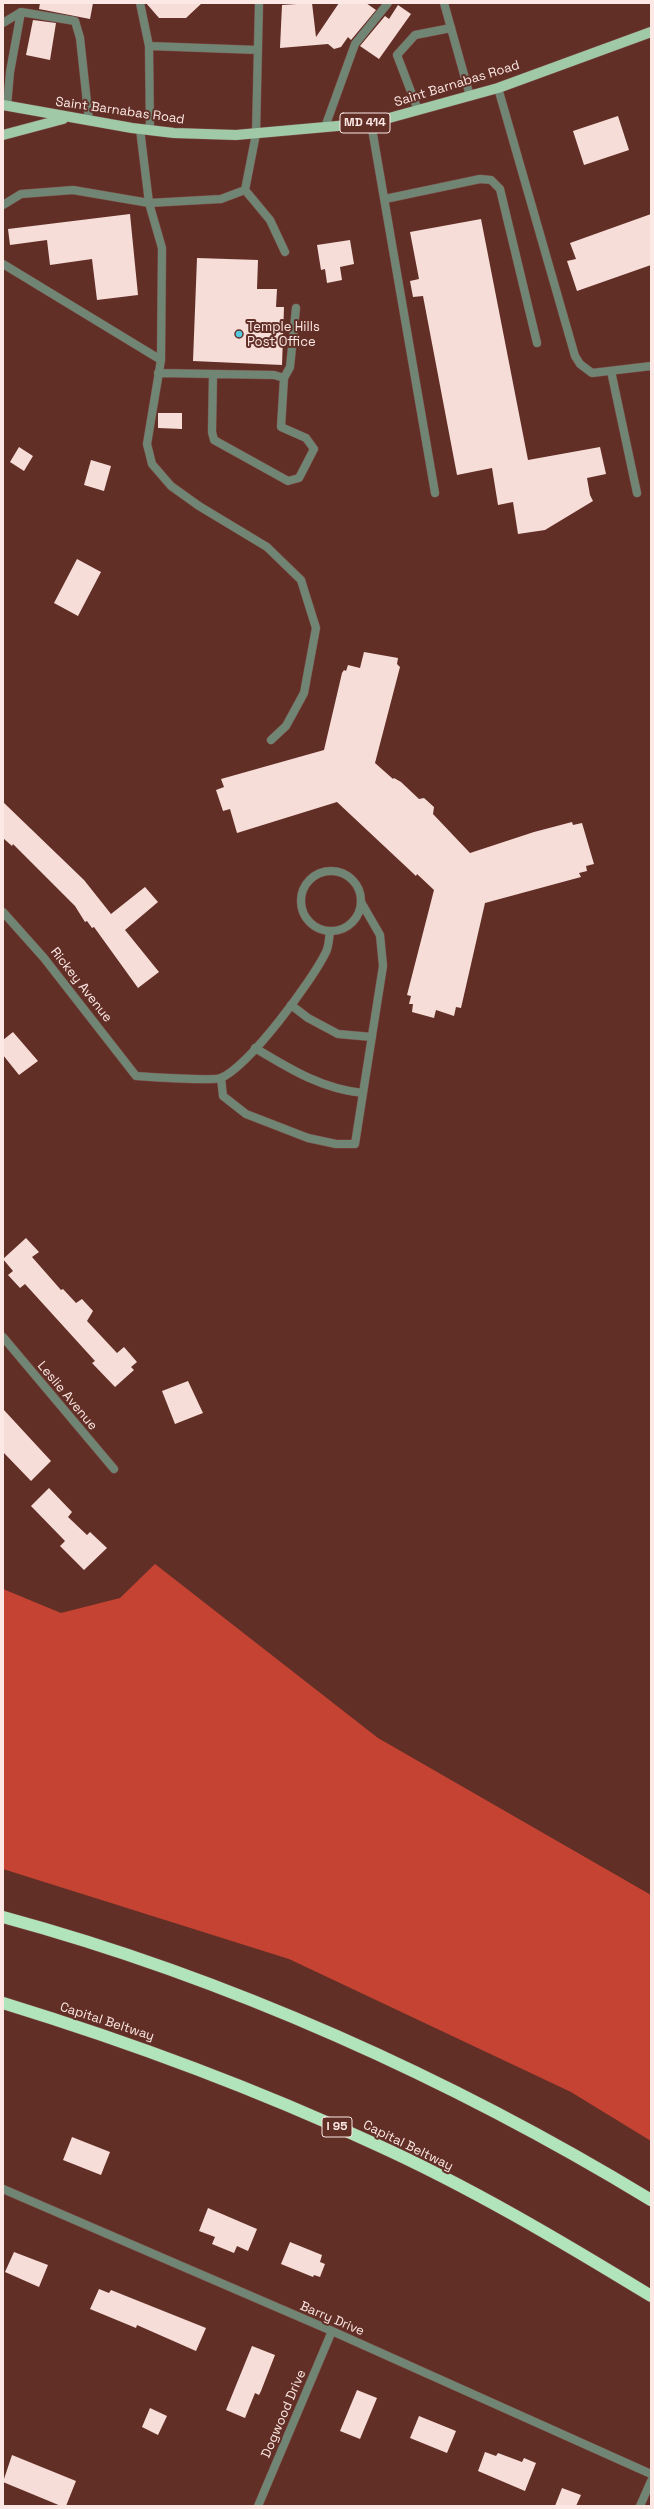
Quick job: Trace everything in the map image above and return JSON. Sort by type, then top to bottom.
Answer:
[{"type":"highway","points":[[3,1917],[160,1967],[320,2030],[414,2072],[532,2132],[651,2200]]},
{"type":"highway","name":"Capital Beltway","points":[[3,2003],[178,2060],[376,2144],[492,2203],[651,2296]]},
{"type":"main road","name":"Saint Barnabas Road","points":[[5,105],[67,118],[140,129],[236,135],[371,123],[498,88],[651,32]]},
{"type":"main road","points":[[3,135],[67,118]]},
{"type":"street","points":[[140,3],[149,46],[150,130]]},
{"type":"street","points":[[245,190],[256,134],[259,3]]},
{"type":"street","points":[[325,127],[355,44],[388,3]]},
{"type":"street","points":[[444,3],[470,96]]},
{"type":"street","points":[[3,23],[21,12],[75,21],[79,26],[89,121]]},
{"type":"street","points":[[5,105],[21,12]]},
{"type":"street","points":[[418,110],[397,55],[415,35],[451,28]]},
{"type":"street","points":[[149,46],[258,50]]},
{"type":"street","points":[[498,88],[575,356],[580,364],[592,373],[651,366]]},
{"type":"street","points":[[371,123],[435,493]]},
{"type":"street","points":[[140,129],[148,203],[162,248],[161,360],[147,444],[152,464],[171,486],[267,547],[301,580],[316,628],[304,693],[286,726],[272,740]]},
{"type":"street","points":[[385,199],[480,179],[491,180],[500,189],[537,342]]},
{"type":"street","points":[[3,204],[21,194],[73,190],[148,203],[220,199],[245,190]]},
{"type":"street","points":[[245,190],[270,220],[285,252]]},
{"type":"street","points":[[3,264],[161,360]]},
{"type":"street","points":[[213,374],[212,432],[214,440],[288,481],[294,481],[299,478],[314,449],[306,438],[281,427],[284,378],[290,367],[296,308]]},
{"type":"street","points":[[612,371],[637,493]]},
{"type":"street","points":[[158,374],[274,375],[284,378]]},
{"type":"street","points":[[330,931],[327,951],[291,1006],[245,1060],[221,1078],[223,1096],[246,1114],[308,1138],[336,1144],[355,1144],[383,966],[380,935],[361,902],[359,890],[352,881],[343,874],[332,871],[320,873],[310,879],[303,889],[301,900],[303,912],[309,922],[318,929],[330,931],[342,929],[352,923],[358,913],[361,902]]},
{"type":"street","name":"Rickey Avenue","points":[[3,912],[44,958],[136,1076],[221,1078]]},
{"type":"street","points":[[291,1006],[308,1018],[338,1034],[372,1037]]},
{"type":"street","points":[[255,1048],[308,1079],[344,1091],[363,1094]]},
{"type":"street","name":"Leslie Avenue","points":[[3,1337],[114,1470]]},
{"type":"street","name":"Barry Drive","points":[[3,2189],[332,2331],[651,2474]]},
{"type":"street","name":"Dogwood Drive","points":[[258,2506],[332,2331]]},
{"type":"street","points":[[640,2506],[651,2481]]},
{"type":"shaded area","points":[[155,1564],[378,1738],[651,1895],[651,2141],[571,2092],[289,1959],[3,1869],[3,1589],[61,1613],[120,1598]]},
{"type":"building","points":[[40,3],[93,3],[90,19],[39,9]]},
{"type":"building","points":[[146,3],[202,3],[186,18],[159,18]]},
{"type":"building","points":[[312,3],[316,37],[339,3],[366,3],[376,10],[351,40],[348,37],[341,47],[334,49],[328,44],[280,48],[282,5]]},
{"type":"building","points":[[398,5],[411,14],[379,59],[360,46],[385,16],[389,19]]},
{"type":"building","points":[[33,20],[56,23],[50,60],[26,55]]},
{"type":"building","points":[[618,116],[629,150],[584,165],[573,131]]},
{"type":"building","points":[[130,214],[138,295],[97,300],[92,259],[50,265],[47,240],[10,245],[8,229]]},
{"type":"building","points":[[651,214],[651,265],[577,291],[567,261],[576,259],[570,243]]},
{"type":"building","points":[[481,219],[528,460],[600,447],[606,474],[587,478],[590,495],[593,501],[545,530],[518,534],[513,502],[498,505],[492,468],[457,475],[423,296],[413,297],[410,281],[419,279],[410,232]]},
{"type":"building","points":[[350,240],[354,264],[340,267],[342,280],[327,283],[325,269],[321,270],[317,245]]},
{"type":"building","name":"Temple Hills Post Office","points":[[197,258],[258,260],[257,289],[277,289],[276,307],[284,307],[282,365],[193,361]]},
{"type":"building","points":[[158,413],[182,413],[182,429],[158,428]]},
{"type":"building","points":[[19,447],[33,456],[24,471],[10,462]]},
{"type":"building","points":[[91,460],[111,466],[104,491],[84,485]]},
{"type":"building","points":[[77,559],[101,572],[78,616],[54,603]]},
{"type":"building","points":[[364,652],[398,658],[397,664],[400,667],[375,763],[393,779],[394,778],[401,782],[419,799],[424,798],[434,807],[433,814],[470,853],[534,832],[572,822],[573,825],[582,823],[594,864],[586,866],[587,871],[579,873],[581,877],[485,903],[461,1008],[456,1007],[454,1016],[436,1010],[434,1018],[412,1012],[413,1004],[409,1004],[411,996],[407,995],[434,890],[417,874],[416,876],[337,802],[237,833],[230,809],[223,811],[216,790],[224,787],[221,779],[324,750],[342,673],[344,670],[346,671],[348,665],[360,668]]},
{"type":"building","points":[[3,802],[84,880],[111,914],[145,887],[158,902],[125,930],[159,972],[138,988],[94,927],[92,928],[87,921],[85,922],[75,906],[13,844],[12,846],[3,838]]},
{"type":"building","points":[[13,1032],[38,1061],[19,1075],[3,1055],[3,1040]]},
{"type":"building","points":[[26,1238],[39,1252],[32,1257],[61,1290],[63,1289],[76,1303],[82,1299],[93,1311],[87,1321],[117,1353],[124,1347],[137,1362],[131,1367],[134,1370],[115,1387],[92,1363],[95,1361],[25,1284],[20,1288],[8,1275],[13,1271],[3,1259]]},
{"type":"building","points":[[188,1381],[203,1413],[175,1424],[162,1391]]},
{"type":"building","points":[[3,1409],[51,1461],[31,1481],[3,1452]]},
{"type":"building","points":[[49,1488],[72,1512],[68,1517],[87,1535],[90,1532],[107,1548],[84,1570],[60,1546],[65,1541],[31,1506]]},
{"type":"building","points":[[72,2137],[110,2152],[101,2175],[63,2160]]},
{"type":"building","points":[[208,2208],[257,2229],[248,2251],[237,2246],[234,2253],[212,2244],[215,2237],[199,2231]]},
{"type":"building","points":[[290,2242],[322,2255],[320,2262],[325,2264],[320,2277],[314,2275],[313,2277],[281,2264]]},
{"type":"building","points":[[14,2252],[48,2265],[39,2287],[5,2272]]},
{"type":"building","points":[[99,2289],[109,2293],[111,2290],[206,2328],[196,2351],[137,2325],[136,2328],[90,2309]]},
{"type":"building","points":[[252,2346],[275,2355],[261,2391],[259,2395],[255,2393],[245,2418],[226,2410]]},
{"type":"building","points":[[357,2390],[377,2398],[360,2439],[340,2431]]},
{"type":"building","points":[[150,2408],[167,2416],[158,2435],[142,2427]]},
{"type":"building","points":[[419,2416],[456,2431],[447,2453],[410,2438]]},
{"type":"building","points":[[485,2452],[496,2456],[498,2453],[522,2462],[524,2458],[536,2463],[525,2491],[478,2471]]},
{"type":"building","points":[[12,2455],[76,2481],[66,2506],[61,2506],[3,2482]]},
{"type":"building","points":[[562,2488],[581,2495],[576,2506],[555,2506]]},
{"type":"place","name":"Temple Hills Post Office","points":[[239,334]]}]
